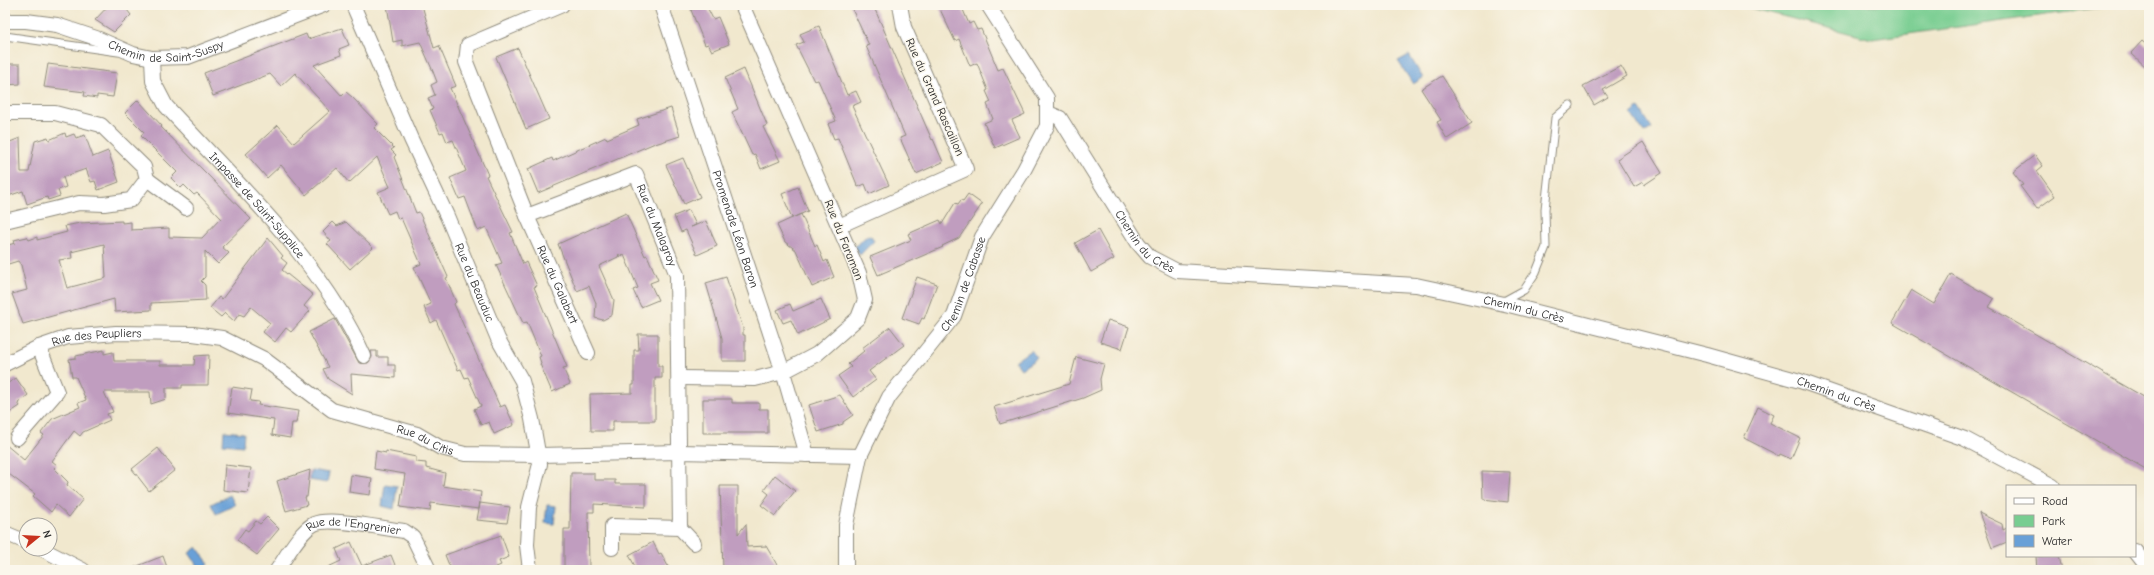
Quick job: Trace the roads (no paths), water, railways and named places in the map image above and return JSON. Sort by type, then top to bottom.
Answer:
[{"type":"street","name":"Chemin de Saint-Suspy","points":[[5,21],[26,21],[57,25],[99,39],[133,54],[152,58],[188,57],[324,5]]},
{"type":"street","name":"Rue du Beauduc","points":[[353,5],[410,139],[447,216],[498,339],[522,381],[532,419],[540,464],[529,507],[527,544],[530,570]]},
{"type":"street","points":[[527,216],[466,62],[468,45],[562,5]]},
{"type":"street","name":"Promenade Léon Baron","points":[[661,5],[783,372],[807,455]]},
{"type":"street","name":"Rue du Faraman","points":[[680,378],[755,379],[783,372],[817,354],[858,318],[865,300],[859,273],[742,5]]},
{"type":"street","name":"Rue du Grand Rascaillon","points":[[839,226],[966,168],[904,27],[900,5]]},
{"type":"street","name":"Chemin de Cabasse","points":[[846,570],[846,525],[860,456],[889,397],[954,316],[982,237],[1024,170],[1047,126],[1047,98],[988,5]]},
{"type":"street","name":"Impasse de Saint-Supplice","points":[[152,58],[153,81],[166,106],[280,230],[327,289],[355,334],[364,356]]},
{"type":"street","points":[[5,113],[54,113],[101,125],[144,167],[147,179],[186,208]]},
{"type":"street","name":"Chemin du Crès","points":[[1048,113],[1060,118],[1142,248],[1150,257],[1177,271],[1416,285],[1500,303],[1707,355],[1800,381],[1965,439],[2050,485]]},
{"type":"street","name":"Rue du Malagroy","points":[[527,216],[636,174],[677,275],[680,378],[680,528]]},
{"type":"street","points":[[5,221],[79,203],[104,204],[131,200],[147,179]]},
{"type":"street","name":"Rue du Galabert","points":[[527,216],[588,353]]},
{"type":"street","name":"Rue des Peupliers","points":[[5,364],[39,347],[68,337],[116,333],[193,334]]},
{"type":"street","name":"Rue du Citis","points":[[193,334],[222,338],[264,359],[332,410],[417,434],[441,448],[465,454],[539,455],[680,452]]},
{"type":"street","points":[[16,438],[57,392],[39,347]]},
{"type":"street","points":[[680,452],[860,456]]},
{"type":"street","name":"Rue de l'Engrenier","points":[[277,570],[298,538],[314,524],[331,521],[404,531],[413,537],[429,570]]},
{"type":"street","points":[[612,548],[612,526],[680,528],[694,543]]},
{"type":"street","points":[[5,532],[18,538]]},
{"type":"street","points":[[2136,552],[2149,569]]},
{"type":"street","points":[[54,557],[67,566],[83,570]]},
{"type":"lane","points":[[5,36],[133,54]]},
{"type":"lane","points":[[1500,303],[1524,290],[1536,272],[1546,247],[1546,202],[1555,118],[1570,105]]},
{"type":"water","points":[[1409,55],[1423,78],[1413,84],[1398,61]]},
{"type":"water","points":[[1639,108],[1652,128],[1644,133],[1631,114]]},
{"type":"water","points":[[868,235],[872,237],[874,241],[860,255],[854,247]]},
{"type":"water","points":[[1031,350],[1037,358],[1021,369],[1015,361]]},
{"type":"water","points":[[224,431],[244,433],[243,446],[223,444]]},
{"type":"water","points":[[311,470],[329,473],[327,483],[309,480]]},
{"type":"water","points":[[385,484],[397,486],[394,509],[382,506]]},
{"type":"water","points":[[230,495],[235,505],[216,514],[211,504]]},
{"type":"water","points":[[547,505],[556,506],[554,524],[545,523]]},
{"type":"water","points":[[197,547],[209,564],[201,570],[189,553]]}]
